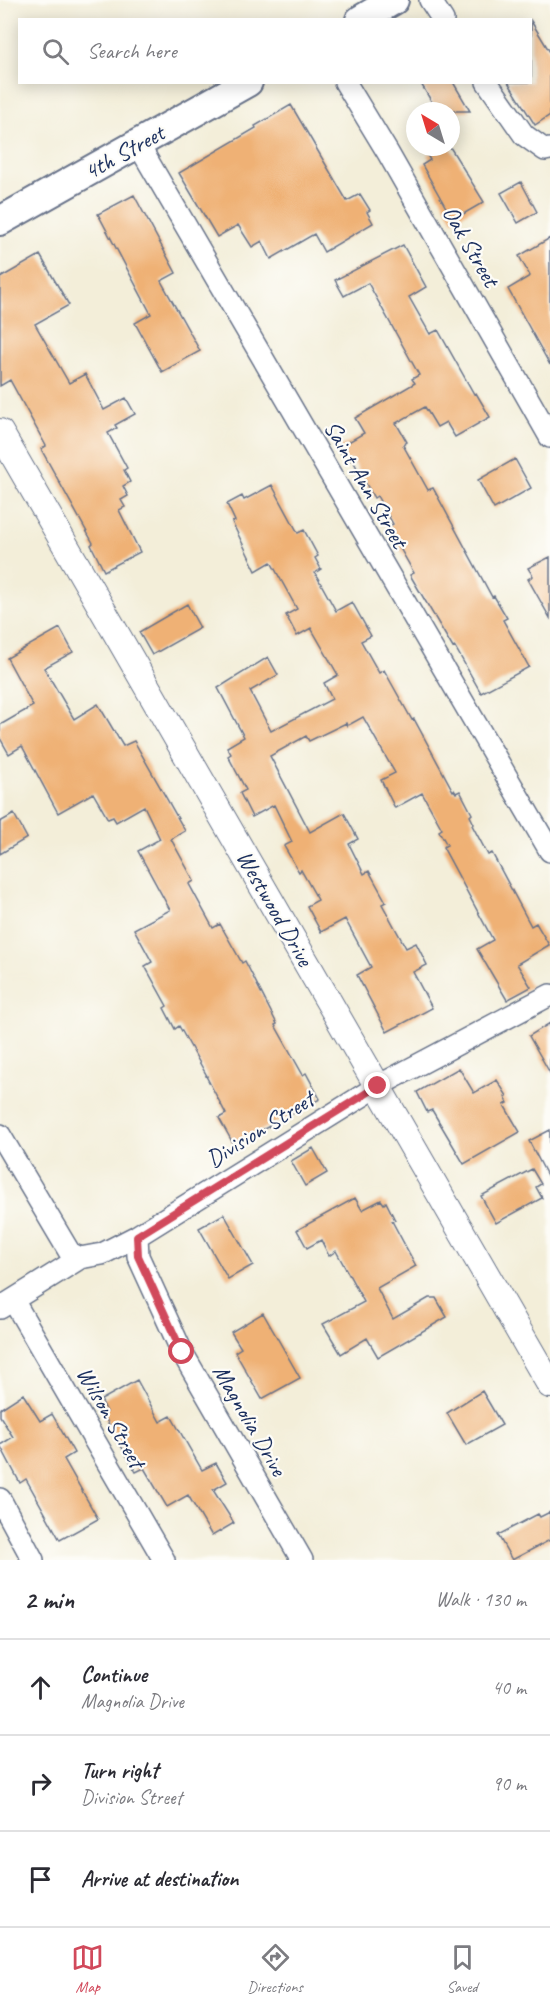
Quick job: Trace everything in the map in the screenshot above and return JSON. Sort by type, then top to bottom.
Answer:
[{"type":"main road","points":[[363,18],[394,0]]},
{"type":"main road","name":"4th Street","points":[[0,221],[244,84]]},
{"type":"street","points":[[430,0],[442,18]]},
{"type":"street","name":"Oak Street","points":[[346,84],[550,437]]},
{"type":"street","points":[[488,84],[524,135],[545,150],[550,149]]},
{"type":"street","name":"Saint Ann Street","points":[[138,144],[550,850]]},
{"type":"street","name":"Westwood Drive","points":[[0,432],[550,1385]]},
{"type":"street","name":"Division Street","points":[[7,1304],[80,1258],[102,1254],[137,1236],[378,1086],[550,995]]},
{"type":"street","points":[[0,1135],[70,1253],[80,1258]]},
{"type":"street","name":"Magnolia Drive","points":[[137,1236],[138,1256],[182,1352],[302,1560]]},
{"type":"street","name":"Wilson Street","points":[[7,1304],[164,1560]]},
{"type":"street","points":[[0,1499],[33,1560]]},
{"type":"building","points":[[532,23],[550,52],[550,115],[535,125],[509,84],[532,84]]},
{"type":"building","points":[[421,84],[454,84],[470,111],[460,111],[460,102],[432,102]]},
{"type":"building","points":[[291,105],[347,201],[360,194],[370,210],[367,212],[373,223],[324,252],[314,234],[271,259],[262,241],[252,247],[238,225],[217,237],[179,173]]},
{"type":"building","points":[[428,156],[456,156],[484,202],[453,220],[422,165],[430,160]]},
{"type":"building","points":[[521,182],[537,212],[518,223],[501,193]]},
{"type":"building","points":[[134,195],[176,273],[161,281],[200,351],[162,372],[135,323],[151,314],[98,214]]},
{"type":"building","points":[[550,238],[550,365],[508,289],[530,276],[519,256]]},
{"type":"building","points":[[403,245],[426,287],[409,297],[430,334],[438,330],[474,394],[476,393],[490,417],[455,437],[446,422],[437,427],[425,407],[396,423],[407,442],[403,445],[428,490],[433,488],[492,597],[494,596],[507,618],[503,620],[529,667],[481,693],[410,575],[414,573],[388,527],[393,524],[377,496],[374,498],[352,459],[346,462],[338,448],[364,433],[355,418],[415,383],[412,379],[419,375],[368,283],[344,296],[335,280]]},
{"type":"building","points":[[40,255],[69,305],[35,324],[69,383],[85,374],[104,410],[126,398],[135,414],[115,425],[117,428],[108,433],[127,468],[124,470],[130,482],[123,486],[128,496],[121,500],[125,507],[119,510],[140,552],[104,571],[91,545],[93,543],[41,449],[46,446],[10,380],[0,386],[0,278]]},
{"type":"building","points":[[515,459],[531,488],[494,509],[478,480]]},
{"type":"building","points":[[272,485],[298,533],[304,530],[318,556],[315,558],[321,569],[315,573],[336,611],[352,602],[371,636],[361,641],[379,673],[384,670],[453,791],[456,793],[460,791],[472,814],[470,816],[474,824],[472,825],[488,855],[492,853],[531,926],[536,923],[549,945],[517,964],[531,987],[507,1000],[477,949],[493,940],[443,847],[447,845],[439,831],[442,829],[422,793],[395,808],[381,780],[395,773],[363,717],[309,741],[306,736],[270,756],[310,832],[344,813],[358,839],[349,844],[364,874],[369,871],[386,902],[382,904],[406,948],[416,943],[427,965],[413,972],[432,1008],[387,1032],[357,975],[371,967],[345,919],[321,932],[307,906],[318,900],[284,846],[292,842],[274,805],[252,817],[240,793],[246,790],[228,756],[231,754],[227,747],[244,737],[218,688],[268,657],[278,675],[250,691],[271,731],[332,699],[324,683],[338,675],[311,628],[297,636],[286,615],[297,609],[271,562],[256,571],[232,522],[235,521],[227,504],[242,496],[244,500]]},
{"type":"building","points":[[550,557],[550,618],[528,579],[533,576],[528,568]]},
{"type":"building","points":[[187,604],[200,628],[152,655],[139,632]]},
{"type":"building","points":[[60,628],[73,652],[44,668],[74,719],[98,704],[123,746],[134,741],[185,831],[171,839],[194,881],[189,884],[213,928],[220,924],[242,963],[245,961],[277,1024],[275,1025],[303,1075],[306,1073],[320,1099],[234,1145],[219,1118],[226,1114],[207,1076],[179,1026],[175,1029],[164,1008],[167,1006],[145,966],[152,962],[134,929],[170,910],[138,851],[160,839],[144,806],[116,822],[113,817],[108,819],[93,793],[58,813],[22,746],[9,754],[0,738],[0,725],[33,706],[7,658]]},
{"type":"building","points":[[14,814],[27,838],[0,854],[0,822]]},
{"type":"building","points":[[550,1023],[550,1073],[529,1036]]},
{"type":"building","points":[[459,1068],[474,1093],[497,1080],[507,1096],[505,1097],[508,1103],[504,1105],[520,1132],[464,1164],[432,1110],[427,1112],[417,1092]]},
{"type":"building","points":[[550,1130],[550,1181],[529,1141]]},
{"type":"building","points":[[313,1148],[327,1173],[305,1186],[291,1161]]},
{"type":"building","points":[[532,1169],[541,1184],[536,1187],[542,1198],[496,1223],[481,1196]]},
{"type":"building","points":[[355,1198],[362,1210],[381,1200],[384,1204],[386,1202],[395,1220],[392,1221],[416,1266],[377,1288],[393,1319],[429,1298],[436,1298],[447,1317],[378,1357],[367,1338],[341,1354],[323,1324],[364,1302],[336,1251],[329,1256],[321,1240],[307,1248],[297,1230]]},
{"type":"building","points":[[224,1214],[253,1265],[228,1279],[199,1228]]},
{"type":"building","points":[[263,1313],[300,1378],[262,1399],[235,1352],[241,1348],[231,1332]]},
{"type":"building","points":[[137,1380],[160,1422],[171,1416],[202,1470],[216,1463],[227,1482],[213,1490],[234,1523],[212,1536],[188,1495],[167,1507],[144,1468],[136,1472],[103,1414],[107,1412],[101,1400]]},
{"type":"building","points":[[482,1391],[502,1425],[466,1445],[447,1413]]},
{"type":"building","points":[[23,1394],[40,1421],[52,1414],[74,1453],[64,1459],[98,1519],[60,1540],[26,1479],[20,1483],[0,1445],[13,1437],[0,1416],[0,1409]]},
{"type":"building","points":[[550,1512],[550,1540],[512,1560],[498,1535],[538,1514],[540,1517]]},
{"type":"route","points":[[182,1352],[138,1256],[137,1236],[378,1086]]}]
